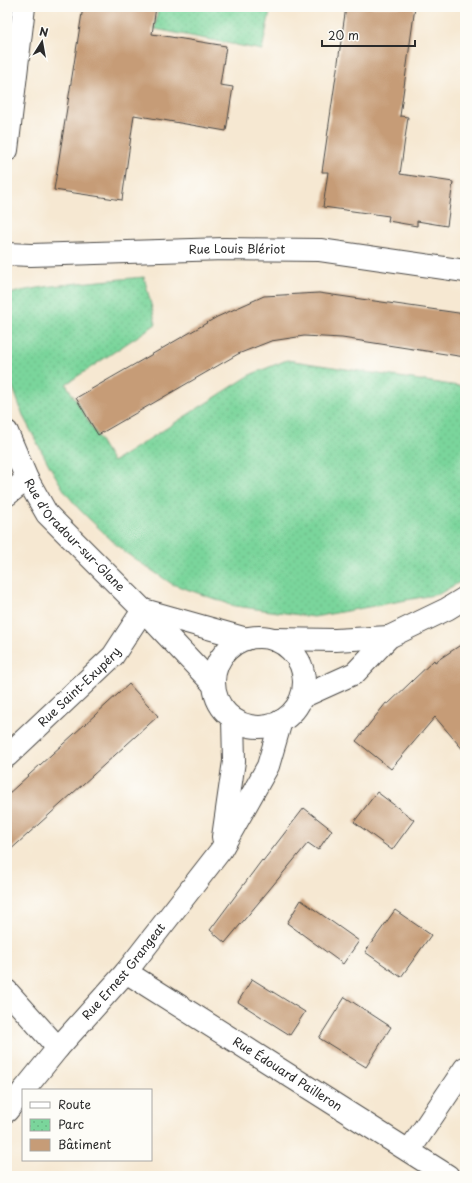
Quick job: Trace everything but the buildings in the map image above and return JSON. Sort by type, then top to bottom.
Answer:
[{"type":"street","points":[[7,150],[24,7]]},
{"type":"street","name":"Rue Louis Blériot","points":[[7,254],[39,255],[224,249],[320,250],[465,271]]},
{"type":"street","name":"Rue d'Oradour-sur-Glane","points":[[7,432],[27,479],[46,514],[143,610],[214,685]]},
{"type":"street","points":[[7,495],[27,479]]},
{"type":"street","points":[[302,697],[355,673],[389,637],[448,609],[465,598]]},
{"type":"street","name":"Rue d'Oradour-sur-Glane","points":[[143,610],[247,639]]},
{"type":"street","name":"Rue Saint-Exupéry","points":[[7,756],[113,656],[143,610]]},
{"type":"street","points":[[274,639],[286,646],[296,656],[302,669],[304,684],[302,697],[297,707],[281,721],[270,726],[257,727],[244,724],[233,719],[224,709],[217,698],[214,685],[216,670],[222,656],[233,646],[247,639],[260,637],[274,639],[335,640],[389,637]]},
{"type":"street","points":[[222,850],[234,761],[233,719]]},
{"type":"street","name":"Rue Ernest Grangeat","points":[[26,1089],[58,1048],[126,972],[222,850],[268,766],[281,721]]},
{"type":"street","name":"Rue Édouard Pailleron","points":[[126,972],[448,1176]]},
{"type":"street","points":[[7,991],[58,1048]]},
{"type":"street","points":[[409,1151],[465,1068]]},
{"type":"street","name":"Rue Ernest Grangeat","points":[[7,1111],[22,1093]]},
{"type":"green space","points":[[158,7],[271,7],[262,50],[155,29]]},
{"type":"green space","points":[[144,277],[156,324],[66,384],[113,462],[252,374],[287,360],[465,387],[465,579],[439,594],[314,617],[235,606],[172,584],[123,551],[80,510],[65,492],[24,418],[7,371],[7,296],[14,293],[49,287]]}]
